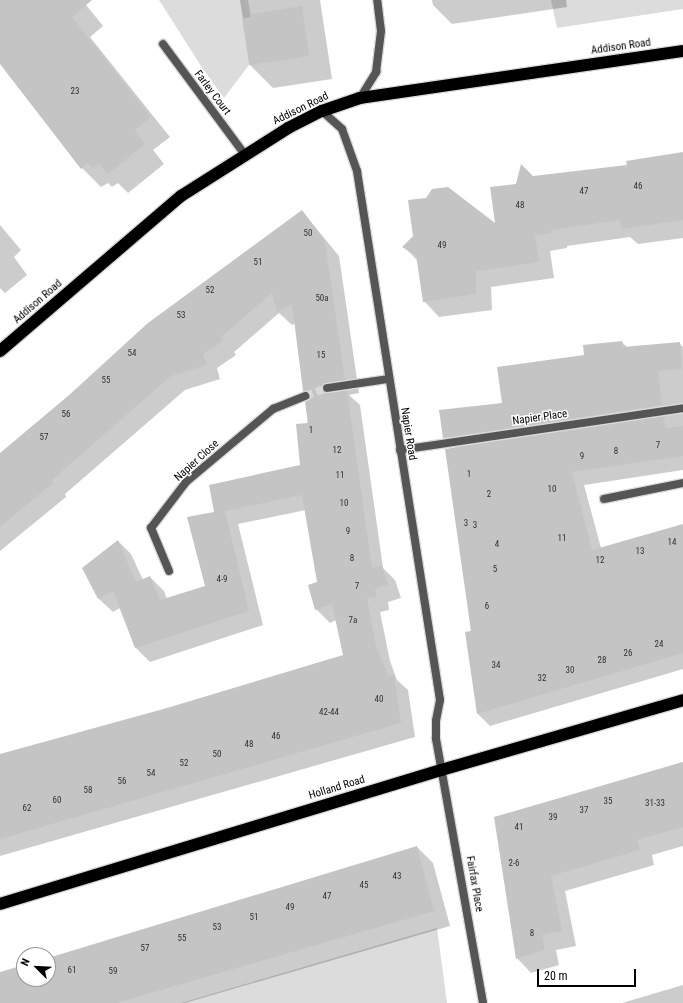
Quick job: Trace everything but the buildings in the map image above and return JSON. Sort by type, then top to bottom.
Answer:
[{"type":"highway","name":"Addison Road","points":[[0,352],[181,196],[245,155],[322,111],[360,98],[683,51]]},
{"type":"highway","name":"Holland Road","points":[[0,904],[441,770],[683,700]]},
{"type":"street","points":[[360,98],[376,72],[381,31],[377,0]]},
{"type":"street","name":"Farley Court","points":[[162,44],[245,155]]},
{"type":"street","name":"Napier Road","points":[[322,111],[342,129],[357,171],[388,380],[440,700],[436,721],[441,770]]},
{"type":"street","points":[[327,388],[388,380]]},
{"type":"street","name":"Napier Close","points":[[169,571],[152,528],[182,488],[273,409],[305,396]]},
{"type":"street","name":"Napier Place","points":[[400,450],[683,408]]},
{"type":"street","points":[[604,499],[683,483]]},
{"type":"street","name":"Fairfax Place","points":[[441,770],[483,1003]]},
{"type":"shaded area","points":[[159,0],[248,0],[251,17],[242,19],[249,65],[224,98],[203,69]]},
{"type":"shaded area","points":[[551,0],[683,0],[683,9],[557,28]]},
{"type":"shaded area","points":[[437,928],[447,1003],[181,1003]]},
{"type":"tunnel","points":[[305,396],[327,388]]}]
